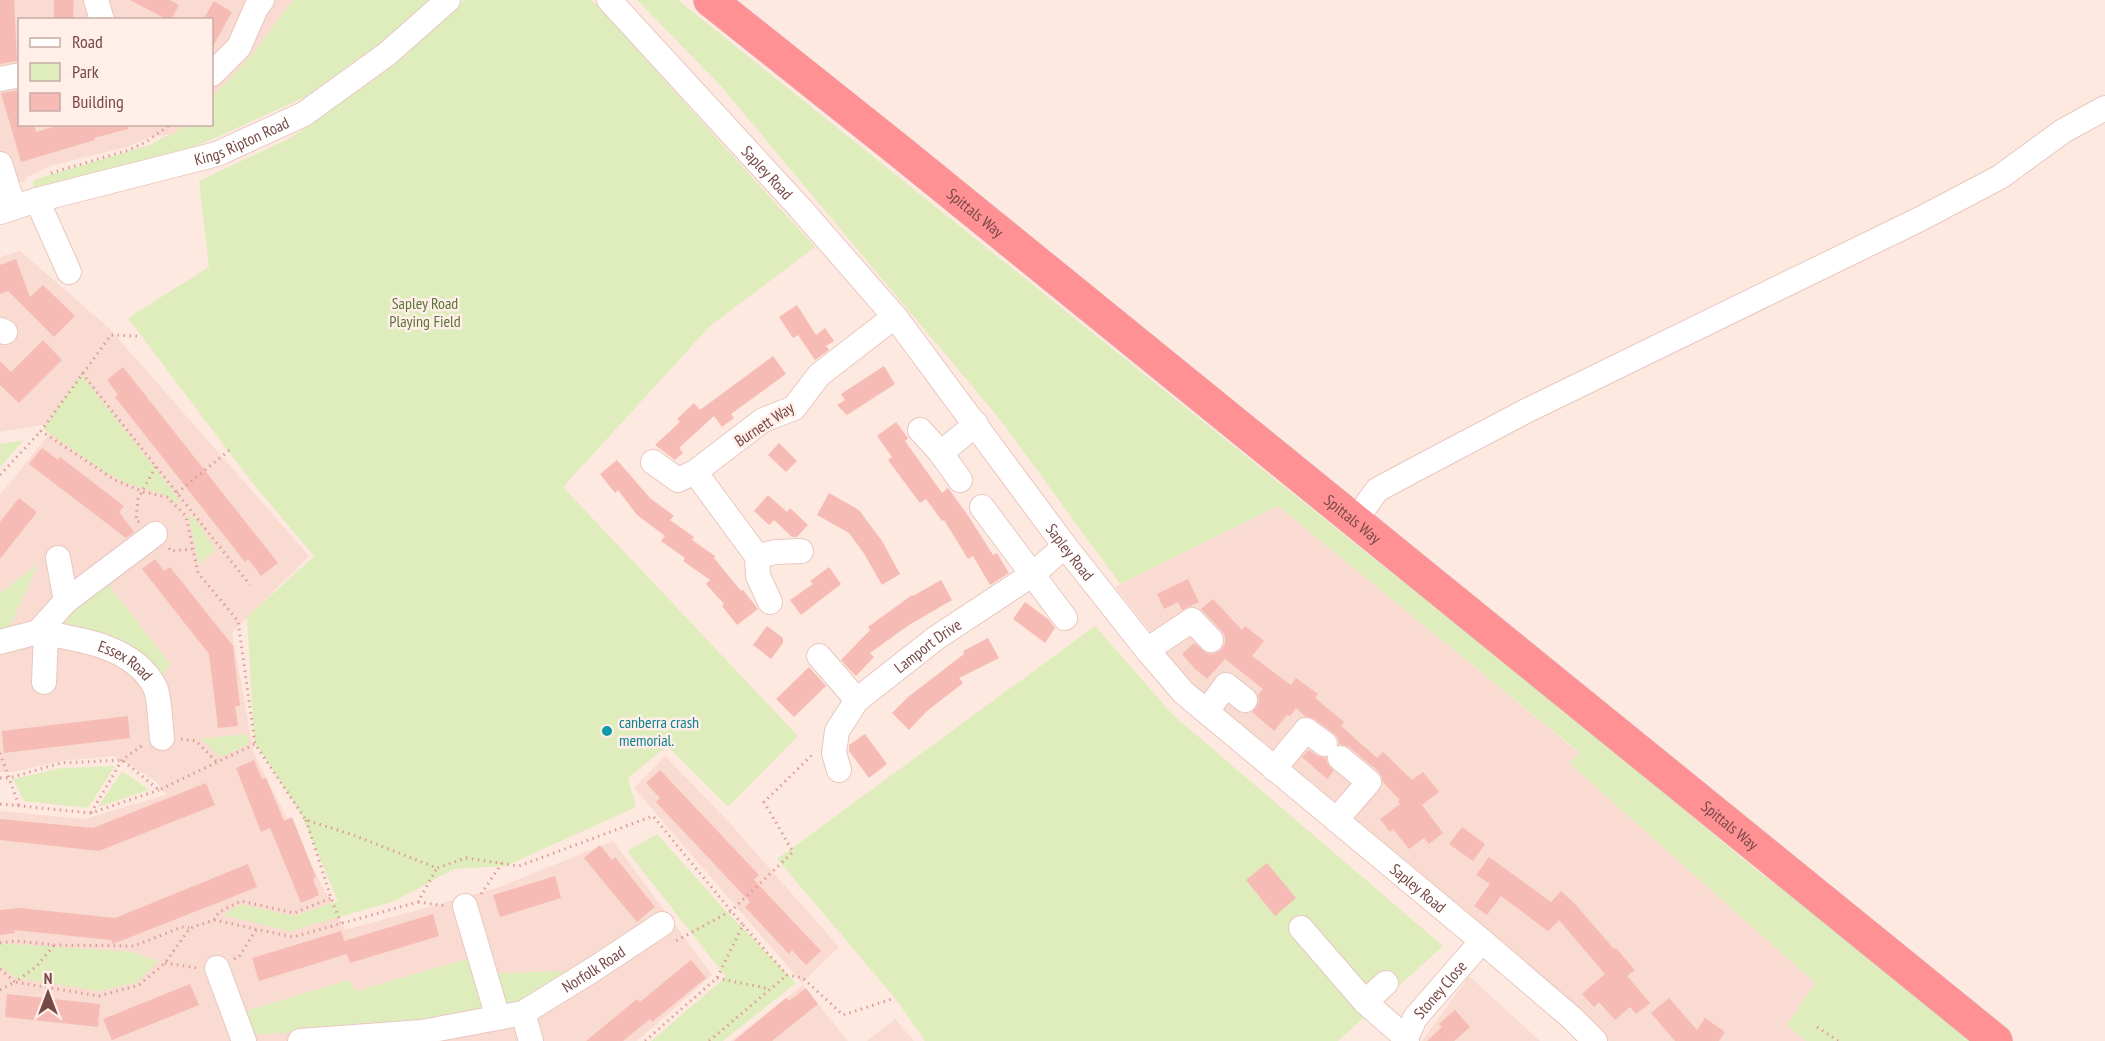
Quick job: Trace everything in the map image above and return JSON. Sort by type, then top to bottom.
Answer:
[{"type":"highway","name":"Spittals Way","points":[[710,0],[902,153],[1996,1041]]},
{"type":"street","points":[[96,0],[101,18]]},
{"type":"street","name":"Kings Ripton Road","points":[[7,210],[37,200],[217,154],[304,114],[387,54],[448,0]]},
{"type":"street","name":"Sapley Road","points":[[609,0],[800,208],[896,318],[1065,546],[1184,693],[1482,941],[1572,1018],[1595,1041]]},
{"type":"street","points":[[213,73],[239,47],[253,3]]},
{"type":"street","points":[[0,79],[18,75]]},
{"type":"street","points":[[1355,520],[1377,490],[1526,411],[1920,219],[2000,177],[2063,131],[2105,108]]},
{"type":"street","points":[[0,164],[7,210]]},
{"type":"street","points":[[37,200],[69,272]]},
{"type":"street","name":"Burnett Way","points":[[695,472],[764,420],[794,408],[819,375],[896,318]]},
{"type":"street","points":[[941,453],[976,424]]},
{"type":"street","points":[[921,429],[960,480]]},
{"type":"street","points":[[653,462],[678,480],[695,472],[757,556],[758,576],[770,602]]},
{"type":"street","points":[[982,507],[1065,618]]},
{"type":"street","points":[[44,682],[42,633],[66,601],[155,534]]},
{"type":"street","name":"Lamport Drive","points":[[837,730],[857,700],[936,638],[1032,574],[1065,546]]},
{"type":"street","points":[[757,556],[776,552],[801,551]]},
{"type":"street","points":[[58,558],[66,601]]},
{"type":"street","points":[[1147,650],[1192,620],[1211,640]]},
{"type":"street","name":"Essex Road","points":[[0,643],[42,633],[112,649],[142,669],[156,689],[162,738]]},
{"type":"street","points":[[819,656],[857,700]]},
{"type":"street","points":[[1207,711],[1226,685],[1245,700]]},
{"type":"street","points":[[837,730],[834,753],[839,770]]},
{"type":"street","points":[[1274,769],[1306,730],[1333,751],[1369,782],[1336,820]]},
{"type":"street","points":[[465,906],[498,1018]]},
{"type":"street","name":"Norfolk Road","points":[[300,1041],[422,1032],[523,1013],[662,924]]},
{"type":"street","points":[[1301,928],[1365,1002],[1407,1040]]},
{"type":"street","name":"Stoney Close","points":[[1407,1040],[1415,1018],[1482,941]]},
{"type":"street","points":[[217,968],[244,1041]]},
{"type":"street","points":[[1365,1002],[1386,983]]},
{"type":"street","points":[[523,1013],[531,1041]]},
{"type":"path","points":[[50,173],[129,150],[146,142],[168,126]]},
{"type":"path","points":[[0,475],[41,431],[111,335],[136,336]]},
{"type":"path","points":[[82,373],[250,585]]},
{"type":"path","points":[[41,431],[115,480],[144,492],[167,497],[186,516],[198,573],[238,621],[255,744],[306,820],[331,898],[342,923]]},
{"type":"path","points":[[177,493],[232,448]]},
{"type":"path","points":[[186,516],[192,512]]},
{"type":"path","points":[[662,924],[674,942],[731,911],[793,852],[764,802],[837,730]]},
{"type":"path","points":[[91,813],[122,759],[140,746],[162,738],[196,741],[218,763]]},
{"type":"path","points":[[0,804],[91,813],[159,790],[255,744]]},
{"type":"path","points":[[0,753],[20,806]]},
{"type":"path","points":[[0,778],[9,778],[61,763],[122,759],[159,790]]},
{"type":"path","points":[[306,820],[353,835],[437,868],[466,858],[519,866],[653,816],[787,975],[803,978],[843,1015],[895,998]]},
{"type":"path","points":[[0,943],[16,941],[54,945],[134,946],[182,927],[190,928],[214,920],[293,937],[418,902],[437,868]]},
{"type":"path","points":[[214,920],[219,912],[241,901],[294,913],[331,898]]},
{"type":"path","points":[[645,1041],[717,978],[743,925]]},
{"type":"path","points":[[0,969],[15,982],[99,996],[139,985],[165,963],[190,928]]},
{"type":"path","points":[[0,990],[37,966],[54,945]]},
{"type":"path","points":[[709,1041],[787,975]]},
{"type":"path","points":[[717,978],[770,989]]},
{"type":"path","points":[[1817,1027],[1838,1041]]},
{"type":"shaded area","points":[[0,0],[293,0],[250,57],[213,96],[213,18],[18,18],[18,126],[181,126],[174,134],[151,137],[127,147],[50,166],[27,177],[26,181],[0,187]]},
{"type":"shaded area","points":[[20,251],[109,328],[309,556],[232,633],[254,754],[345,930],[497,888],[613,841],[712,975],[637,1041],[0,1041],[0,811],[84,819],[166,795],[157,782],[115,756],[61,761],[13,772],[0,772],[0,495],[59,422],[0,432],[0,257]]},
{"type":"shaded area","points":[[1278,506],[1831,960],[1787,1025],[1806,1041],[1609,1041],[1203,699],[1115,587]]},
{"type":"shaded area","points":[[665,756],[727,820],[839,947],[802,983],[634,788]]},
{"type":"shaded area","points":[[1469,976],[1540,1041],[1422,1041]]},
{"type":"shaded area","points":[[803,985],[848,1041],[731,1041]]},
{"type":"shaded area","points":[[895,1019],[914,1041],[867,1041]]},
{"type":"green space","points":[[293,0],[430,0],[379,44],[305,97],[184,152],[34,188],[33,182],[36,179],[153,144],[163,137],[174,134],[181,126],[213,126],[213,96],[250,57]]},
{"type":"green space","name":"Sapley Road Playing Field","points":[[464,0],[592,0],[815,247],[710,326],[563,487],[798,736],[728,807],[667,746],[628,778],[636,807],[506,866],[454,869],[395,901],[290,931],[223,915],[241,904],[294,916],[338,901],[301,814],[254,741],[247,617],[314,556],[250,480],[128,318],[209,267],[199,181],[290,138],[378,77]]},
{"type":"green space","points":[[637,0],[678,0],[1596,737],[1759,872],[1840,932],[1973,1041],[1806,1041],[1787,1025],[1815,983],[1569,763],[1580,753],[1278,506],[1120,584],[1002,422],[720,85]]},
{"type":"green space","points":[[81,374],[180,500],[175,503],[157,492],[120,480],[43,429]]},
{"type":"green space","points":[[24,440],[0,467],[0,444]]},
{"type":"green space","points":[[193,516],[216,550],[199,564],[189,518]]},
{"type":"green space","points":[[38,564],[6,635],[0,630],[0,593]]},
{"type":"green space","points":[[105,580],[170,664],[161,679],[116,641],[59,620]]},
{"type":"green space","points":[[1095,626],[1173,715],[1443,946],[1338,1041],[925,1041],[895,998],[777,859]]},
{"type":"green space","points":[[247,734],[249,744],[221,757],[201,739]]},
{"type":"green space","points":[[115,766],[88,808],[24,801],[13,779],[61,768]]},
{"type":"green space","points":[[122,771],[149,790],[98,807]]},
{"type":"green space","points":[[657,834],[724,909],[796,983],[723,1041],[651,1041],[726,977],[627,851]]},
{"type":"green space","points":[[0,943],[132,952],[158,961],[138,982],[99,991],[16,978],[0,966]]},
{"type":"green space","points":[[473,957],[488,1009],[414,1024],[250,1035],[242,1012],[349,980],[356,991]]},
{"type":"green space","points":[[572,971],[524,1001],[503,1004],[495,973]]},
{"type":"building","points":[[0,0],[14,0],[17,61],[0,64]]},
{"type":"building","points":[[54,0],[74,0],[73,18],[54,18]]},
{"type":"building","points":[[130,0],[170,0],[179,5],[172,18],[164,18]]},
{"type":"building","points":[[214,1],[232,12],[213,46],[213,18],[204,18]]},
{"type":"building","points":[[18,90],[18,126],[34,126],[36,132],[56,126],[127,126],[128,129],[21,162],[1,93]]},
{"type":"building","points":[[16,259],[30,297],[43,285],[75,316],[54,337],[8,291],[0,294],[0,265]]},
{"type":"building","points":[[797,305],[816,335],[825,328],[834,341],[826,346],[829,350],[815,360],[798,335],[793,338],[779,317]]},
{"type":"building","points":[[43,340],[62,360],[19,403],[0,385],[0,361],[11,372]]},
{"type":"building","points":[[773,356],[786,374],[731,414],[734,418],[722,427],[714,416],[679,448],[683,453],[675,460],[655,445],[680,422],[677,419],[694,403],[700,410]]},
{"type":"building","points":[[884,366],[895,384],[847,415],[837,405],[845,400],[841,394]]},
{"type":"building","points":[[123,367],[278,563],[261,576],[248,559],[245,562],[115,397],[118,395],[107,380]]},
{"type":"building","points":[[896,422],[908,438],[905,441],[942,493],[948,488],[993,555],[997,553],[1009,573],[990,585],[973,556],[968,559],[944,520],[942,521],[926,499],[920,503],[902,479],[888,460],[892,457],[877,436]]},
{"type":"building","points":[[779,443],[797,461],[786,472],[768,455]]},
{"type":"building","points":[[42,448],[58,460],[60,457],[124,506],[119,512],[134,532],[126,538],[29,464]]},
{"type":"building","points":[[617,460],[650,498],[674,516],[670,520],[694,537],[692,540],[715,556],[714,558],[758,609],[737,625],[722,606],[724,604],[706,584],[710,580],[683,561],[685,558],[661,541],[665,536],[637,515],[618,490],[615,493],[600,474]]},
{"type":"building","points":[[829,493],[859,510],[882,541],[900,574],[882,585],[849,533],[817,515]]},
{"type":"building","points":[[768,495],[787,512],[790,508],[808,525],[797,537],[792,537],[774,520],[769,525],[754,511]]},
{"type":"building","points":[[19,498],[37,512],[0,559],[0,522]]},
{"type":"building","points":[[155,559],[164,571],[170,567],[233,646],[240,706],[235,706],[238,726],[218,728],[209,654],[142,569]]},
{"type":"building","points":[[829,567],[841,584],[801,615],[790,600],[813,584],[810,581]]},
{"type":"building","points":[[1188,579],[1199,602],[1182,610],[1178,602],[1164,609],[1157,594]]},
{"type":"building","points":[[941,580],[952,600],[909,625],[870,653],[874,657],[856,676],[841,660],[870,630],[868,627],[912,595]]},
{"type":"building","points":[[1213,599],[1242,630],[1245,626],[1264,641],[1252,656],[1291,685],[1296,678],[1318,694],[1315,698],[1344,722],[1341,726],[1377,758],[1383,752],[1412,780],[1423,772],[1439,792],[1422,805],[1443,833],[1429,844],[1424,838],[1409,849],[1393,829],[1390,832],[1380,819],[1400,804],[1398,801],[1400,800],[1383,782],[1378,771],[1349,747],[1339,744],[1338,738],[1333,733],[1296,708],[1274,731],[1252,712],[1259,701],[1258,695],[1263,689],[1248,677],[1225,659],[1207,679],[1194,668],[1182,654],[1194,643],[1206,653],[1214,654],[1221,650],[1225,643],[1222,631],[1201,609]]},
{"type":"building","points":[[1025,602],[1048,619],[1055,628],[1045,643],[1013,619]]},
{"type":"building","points":[[767,626],[783,638],[783,643],[771,659],[753,645]]},
{"type":"building","points":[[988,638],[999,658],[959,678],[963,683],[927,711],[909,730],[892,713],[908,697],[964,654],[963,651]]},
{"type":"building","points":[[809,667],[826,686],[794,717],[776,699]]},
{"type":"building","points":[[128,716],[130,738],[4,753],[2,731]]},
{"type":"building","points":[[865,734],[887,764],[869,778],[849,751],[849,745]]},
{"type":"building","points":[[1309,750],[1317,756],[1326,758],[1334,771],[1327,779],[1302,757]]},
{"type":"building","points":[[254,760],[262,779],[266,778],[284,821],[292,817],[316,877],[313,879],[319,895],[301,903],[270,828],[261,832],[236,768]]},
{"type":"building","points":[[660,770],[759,875],[754,880],[821,951],[806,965],[792,950],[789,954],[745,907],[750,902],[656,802],[660,798],[646,783]]},
{"type":"building","points":[[206,783],[215,805],[99,851],[0,840],[0,819],[93,828]]},
{"type":"building","points":[[1462,827],[1485,844],[1473,861],[1449,844]]},
{"type":"building","points":[[600,845],[612,860],[615,857],[655,907],[637,922],[584,858]]},
{"type":"building","points":[[1489,857],[1551,902],[1561,891],[1635,970],[1627,976],[1650,1003],[1636,1014],[1630,1007],[1615,1020],[1599,1002],[1594,1007],[1582,994],[1605,974],[1559,920],[1548,931],[1501,896],[1487,915],[1474,906],[1490,884],[1476,875]]},
{"type":"building","points":[[1267,863],[1296,898],[1275,916],[1246,880]]},
{"type":"building","points":[[248,864],[257,887],[113,944],[111,940],[14,930],[15,933],[0,935],[0,910],[20,908],[115,918]]},
{"type":"building","points":[[555,876],[561,898],[500,917],[493,895]]},
{"type":"building","points":[[433,914],[439,936],[350,963],[347,954],[259,981],[252,958],[341,931],[344,941]]},
{"type":"building","points":[[691,960],[706,978],[652,1022],[650,1019],[623,1041],[586,1041],[637,999],[640,1002]]},
{"type":"building","points":[[190,984],[199,1005],[112,1040],[103,1019]]},
{"type":"building","points":[[806,988],[818,1004],[772,1041],[734,1041],[786,998],[789,1001]]},
{"type":"building","points":[[7,994],[100,1004],[98,1027],[5,1017]]},
{"type":"building","points":[[1669,998],[1697,1030],[1705,1018],[1725,1032],[1719,1041],[1675,1041],[1651,1013]]},
{"type":"building","points":[[1455,1010],[1470,1027],[1454,1041],[1427,1041],[1442,1027],[1439,1024]]},
{"type":"place","name":"canberra crash memorial.","points":[[607,731]]}]
